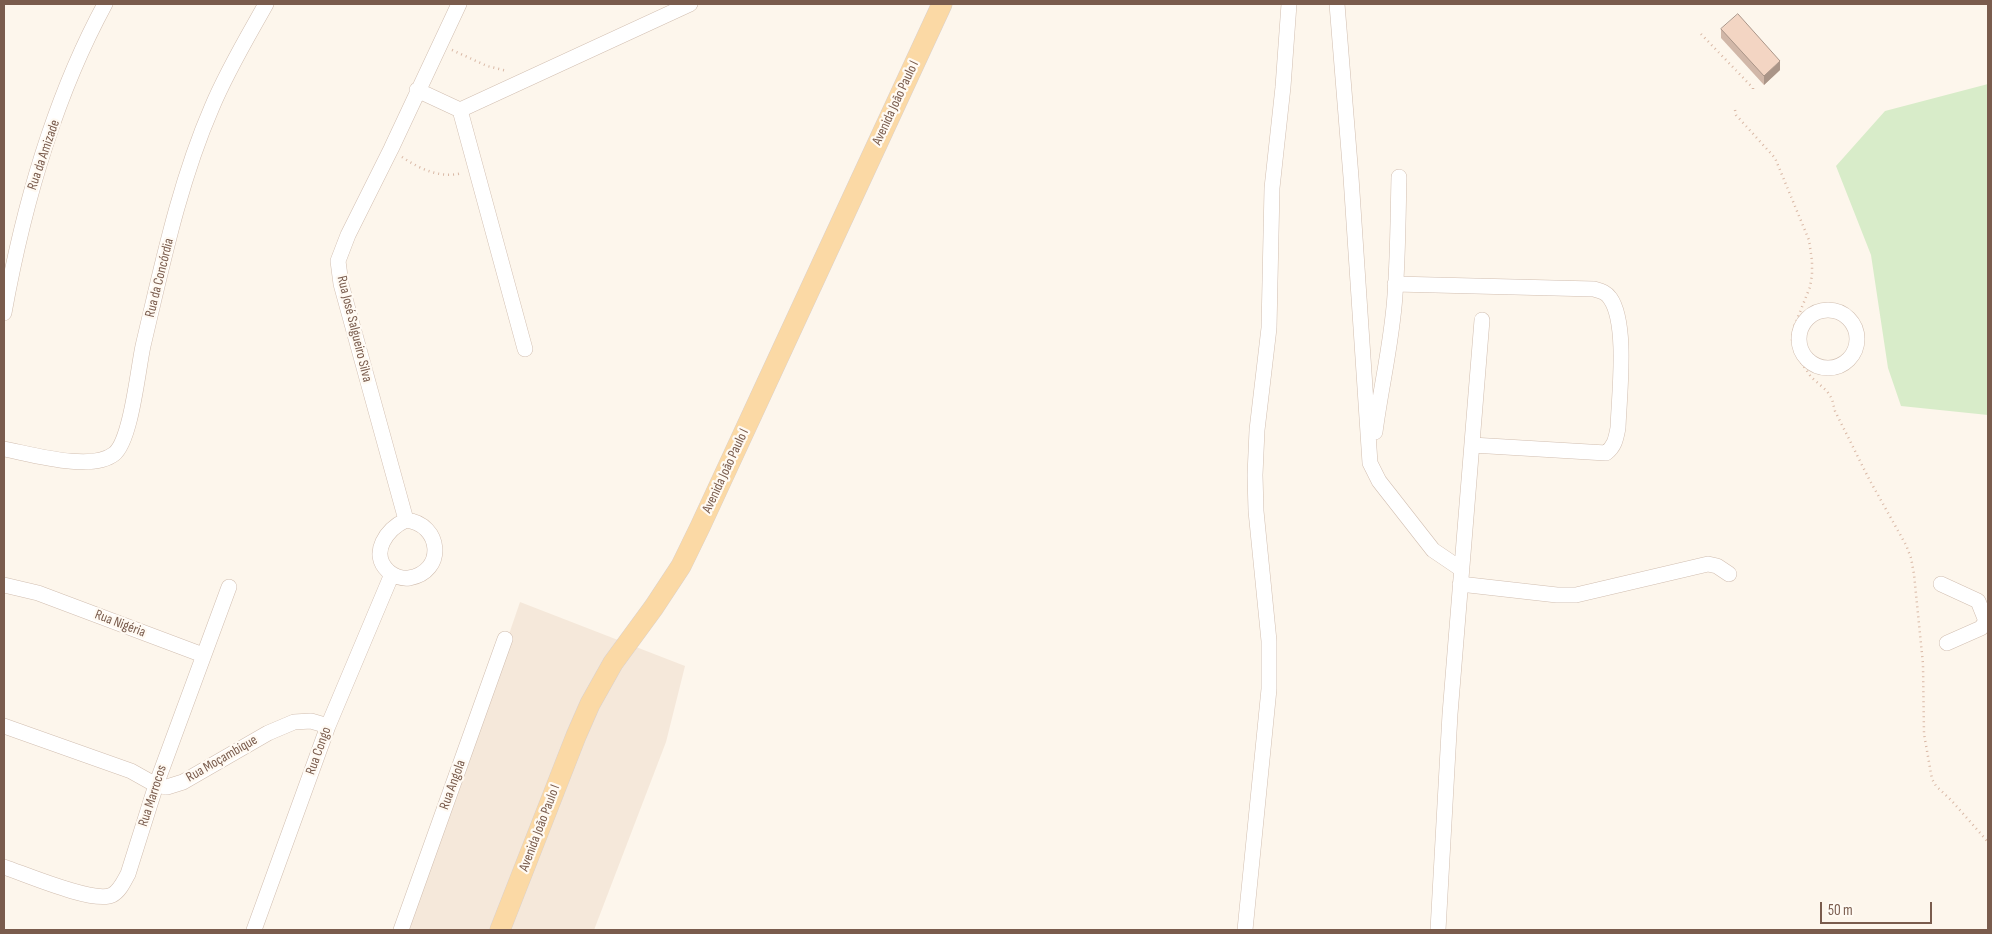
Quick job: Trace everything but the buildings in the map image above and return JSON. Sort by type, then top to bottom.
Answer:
[{"type":"main road","name":"Avenida João Paulo I","points":[[500,930],[590,704],[613,663],[654,608],[680,566],[700,527],[942,4]]},
{"type":"street","name":"Rua da Amizade","points":[[4,313],[27,203],[74,66],[105,4]]},
{"type":"street","name":"Rua da Concórdia","points":[[4,449],[79,462],[102,461],[115,454],[122,444],[128,426],[141,356],[161,269],[186,180],[214,101],[232,63],[266,4]]},
{"type":"street","name":"Rua José Salgueiro Silva","points":[[406,520],[340,284],[338,262],[348,235],[459,4]]},
{"type":"street","points":[[417,90],[460,110],[690,4]]},
{"type":"street","points":[[1245,930],[1269,690],[1269,642],[1256,511],[1255,475],[1257,430],[1270,328],[1272,188],[1283,87],[1289,4]]},
{"type":"street","points":[[1337,4],[1352,187],[1370,463],[1379,481],[1433,550],[1461,577],[1557,595],[1576,595],[1708,564],[1717,566],[1729,574]]},
{"type":"street","points":[[460,110],[525,349]]},
{"type":"street","points":[[1370,463],[1381,385],[1388,353],[1395,284],[1399,176]]},
{"type":"street","points":[[1395,284],[1594,289],[1606,292],[1611,299],[1620,329],[1618,428],[1612,448],[1606,453],[1472,445]]},
{"type":"street","points":[[1438,930],[1450,714],[1482,320]]},
{"type":"street","points":[[406,520],[417,521],[427,528],[434,541],[435,556],[430,568],[420,576],[405,578],[392,574],[382,565],[379,553],[384,539],[396,525],[406,520]]},
{"type":"street","name":"Rua Congo","points":[[254,930],[328,726],[392,574]]},
{"type":"street","points":[[1941,584],[1978,602],[1986,621],[1981,628],[1946,642]]},
{"type":"street","name":"Rua Nigéria","points":[[4,585],[38,594],[203,655]]},
{"type":"street","name":"Rua Marrocos","points":[[4,867],[85,895],[106,898],[114,895],[121,887],[128,874],[156,785],[229,587]]},
{"type":"street","name":"Rua Angola","points":[[401,930],[505,639]]},
{"type":"street","name":"Rua Moçambique","points":[[156,785],[167,787],[183,782],[268,733],[294,722],[311,721],[328,726]]},
{"type":"street","points":[[4,726],[131,771],[156,785]]},
{"type":"path","points":[[1701,34],[1753,90]]},
{"type":"path","points":[[439,44],[488,66],[506,70],[520,82]]},
{"type":"path","points":[[1734,110],[1736,115],[1775,158],[1809,240],[1812,276],[1810,287],[1792,334],[1794,349],[1806,370],[1827,391],[1832,399],[1835,411],[1869,479],[1906,545],[1910,558],[1914,574],[1923,664],[1924,734],[1932,780],[1988,842]]},
{"type":"path","points":[[390,149],[419,168],[452,176],[475,169]]},
{"type":"shaded area","points":[[520,602],[685,666],[666,742],[594,930],[408,930]]},
{"type":"green space","points":[[1988,84],[1988,415],[1901,406],[1888,368],[1871,255],[1836,166],[1885,111]]}]
